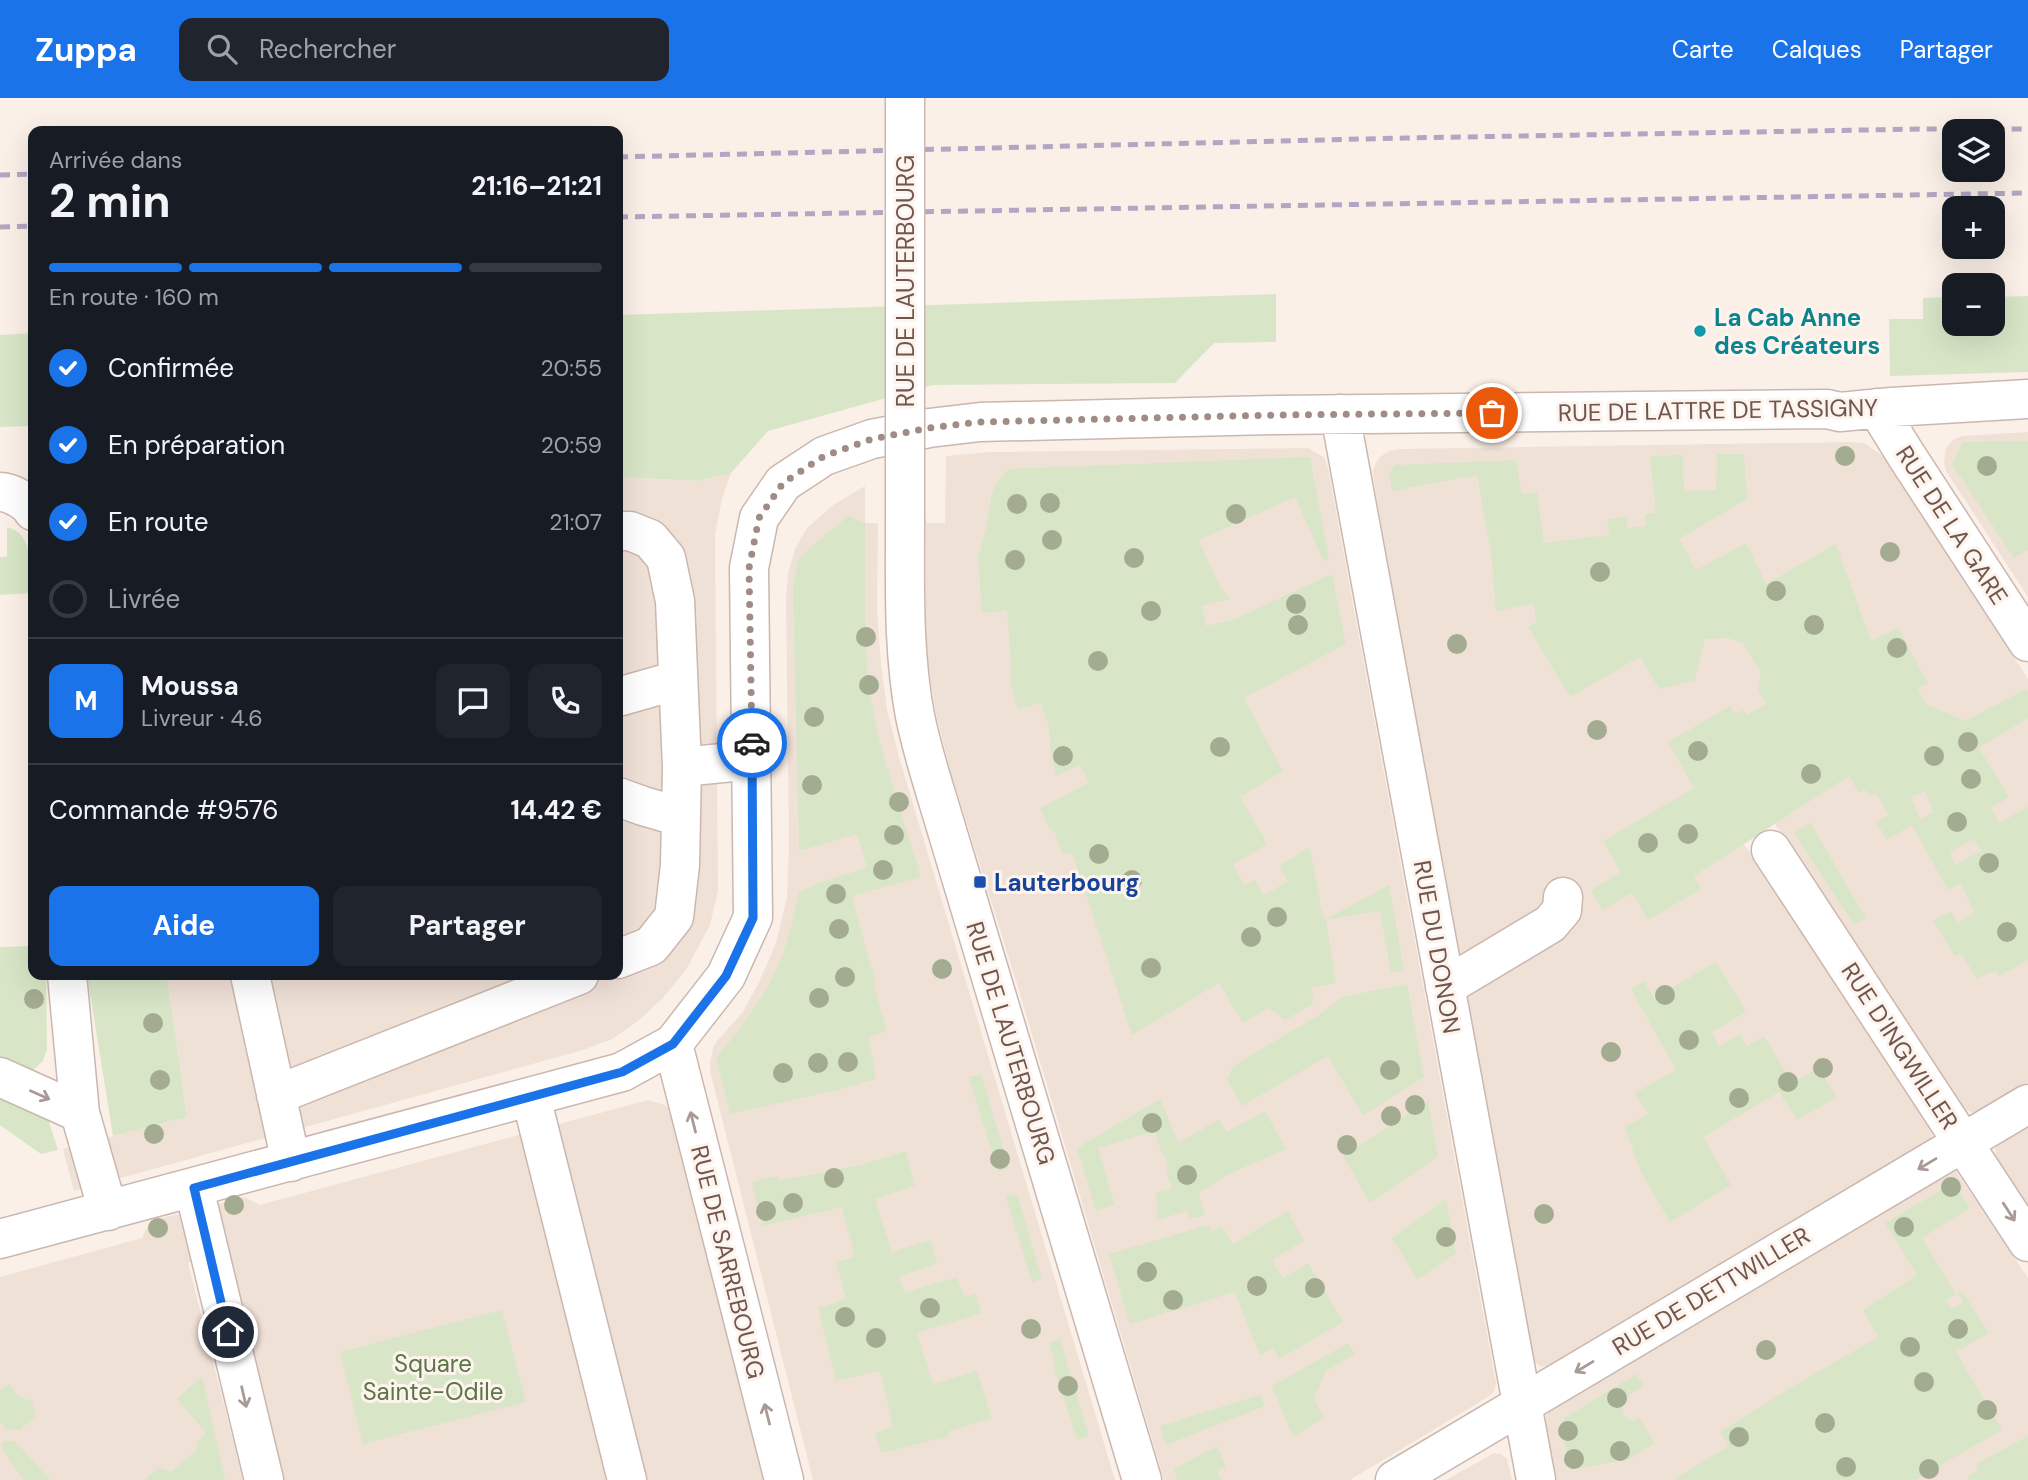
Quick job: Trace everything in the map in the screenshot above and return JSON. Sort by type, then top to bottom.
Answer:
[{"type":"street","name":"RUE DE LAUTERBOURG","points":[[905,98],[905,615],[915,717],[1142,1480]]},
{"type":"street","name":"RUE DE LATTRE DE TASSIGNY","points":[[0,1239],[622,1072],[673,1044],[726,976],[753,918],[749,568],[759,518],[783,483],[824,456],[872,439],[980,422],[1340,414],[1827,409],[1840,412],[2028,399]]},
{"type":"street","name":"RUE DE LA GARE","points":[[1877,408],[2028,642]]},
{"type":"street","name":"RUE DU DONON","points":[[1340,414],[1536,1480]]},
{"type":"street","points":[[0,492],[6,492],[28,505]]},
{"type":"street","points":[[623,531],[650,539],[666,558],[675,601],[682,767],[680,866],[674,917],[651,946],[623,957]]},
{"type":"street","points":[[623,696],[678,680]]},
{"type":"street","points":[[682,767],[752,760]]},
{"type":"street","points":[[623,799],[681,817]]},
{"type":"street","name":"RUE D'INGWILLER","points":[[1770,850],[2028,1242]]},
{"type":"street","points":[[1445,987],[1550,924],[1562,910],[1563,897]]},
{"type":"street","points":[[67,980],[80,1113],[108,1211]]},
{"type":"street","points":[[251,980],[291,1162]]},
{"type":"street","points":[[276,1095],[566,980]]},
{"type":"street","name":"RUE DE SARREBOURG","points":[[673,1044],[784,1480]]},
{"type":"street","points":[[0,1077],[80,1113]]},
{"type":"street","points":[[531,1097],[627,1480]]},
{"type":"street","name":"RUE DE DETTWILLER","points":[[1395,1480],[2028,1104]]},
{"type":"street","points":[[194,1188],[264,1480]]},
{"type":"shaded area","points":[[2028,432],[2028,597],[1946,471],[1944,463],[1946,448],[1953,440],[1962,436]]},
{"type":"shaded area","points":[[1864,443],[1883,456],[2028,679],[2028,1082],[1978,1112],[1964,1109],[1775,824],[1744,844],[1932,1128],[1932,1136],[1928,1142],[1553,1365],[1541,1367],[1533,1357],[1444,867],[1419,781],[1373,471],[1380,457],[1399,449]]},
{"type":"shaded area","points":[[1308,448],[1324,457],[1328,468],[1496,1383],[1494,1392],[1488,1397],[1350,1480],[1164,1480],[1018,987],[951,773],[936,714],[928,664],[926,523],[945,523],[946,456],[990,452]]},
{"type":"shaded area","points":[[731,473],[722,499],[715,534],[718,891],[710,925],[686,970],[662,999],[638,1021],[612,1039],[583,1050],[74,1191],[63,1149],[187,1117],[168,980],[623,980],[623,477],[698,481]]},
{"type":"shaded area","points":[[865,486],[865,523],[878,523],[877,611],[881,664],[887,709],[899,757],[1115,1480],[813,1480],[710,1071],[713,1048],[743,1012],[760,980],[776,943],[787,897],[788,573],[795,549],[807,528],[833,505]]},
{"type":"shaded area","points":[[648,1100],[665,1105],[675,1114],[769,1480],[283,1480],[215,1205],[244,1197],[260,1205]]},
{"type":"shaded area","points":[[2028,1123],[2028,1209],[1997,1161],[1995,1149],[1998,1143]]},
{"type":"shaded area","points":[[1955,1170],[2028,1278],[2028,1480],[1557,1480],[1546,1425],[1546,1416],[1551,1410]]},
{"type":"shaded area","points":[[188,1212],[199,1259],[188,1263],[243,1480],[0,1480],[0,1277],[142,1238],[150,1221]]},
{"type":"shaded area","points":[[1494,1453],[1507,1459],[1512,1480],[1446,1480]]},
{"type":"green space","points":[[1276,294],[1276,342],[1214,343],[1175,383],[933,385],[768,431],[731,473],[698,481],[623,477],[623,315]]},
{"type":"green space","points":[[2028,296],[2028,372],[1890,376],[1889,319],[1923,319],[1923,298],[1942,297],[1942,336],[2005,336],[2005,297]]},
{"type":"green space","points":[[28,333],[28,426],[0,427],[0,335]]},
{"type":"green space","points":[[2028,441],[2028,550],[2014,558],[1952,464],[1963,442]]},
{"type":"green space","points":[[1717,454],[1744,454],[1747,499],[1679,539],[1696,570],[1746,543],[1766,584],[1836,544],[1871,641],[1898,628],[1928,683],[1918,688],[1926,704],[1965,721],[2026,689],[2028,692],[2028,718],[1979,748],[2009,797],[1991,808],[1999,823],[2028,807],[2028,960],[1999,976],[1996,970],[1977,979],[1961,953],[1955,956],[1933,921],[1951,911],[1958,923],[1974,913],[1961,883],[1948,890],[1912,825],[1887,840],[1876,822],[1889,815],[1876,793],[1869,796],[1866,790],[1859,793],[1849,776],[1694,876],[1701,889],[1648,920],[1632,893],[1602,910],[1591,890],[1621,872],[1603,841],[1694,788],[1668,742],[1730,706],[1736,714],[1743,710],[1747,715],[1766,704],[1758,689],[1761,672],[1743,643],[1727,638],[1705,639],[1695,680],[1659,689],[1640,657],[1570,697],[1528,627],[1536,623],[1534,604],[1496,611],[1491,553],[1477,475],[1392,491],[1389,473],[1395,465],[1516,460],[1522,494],[1537,492],[1544,543],[1609,535],[1607,519],[1627,517],[1628,528],[1646,526],[1645,514],[1656,513],[1650,456],[1683,455],[1684,491],[1716,490]],"holes":[[[1925,791],[1933,812],[1920,820],[1911,797]],[[1974,839],[1981,851],[1955,865],[1950,852]]]},
{"type":"green space","points":[[1310,457],[1329,559],[1324,562],[1295,497],[1199,540],[1218,583],[1231,599],[1202,606],[1206,626],[1235,619],[1332,574],[1346,644],[1244,698],[1283,771],[1240,797],[1267,844],[1233,865],[1245,885],[1255,880],[1264,895],[1288,881],[1279,866],[1310,847],[1325,920],[1389,885],[1404,970],[1391,973],[1380,911],[1326,920],[1336,983],[1312,987],[1313,1004],[1285,1020],[1269,1008],[1243,1023],[1219,983],[1132,1035],[1072,852],[1062,854],[1055,833],[1048,827],[1040,808],[1089,783],[1080,765],[1056,776],[1049,728],[1041,703],[1018,709],[1010,681],[1007,611],[982,613],[978,557],[992,493],[1008,469]]},
{"type":"green space","points":[[848,516],[865,523],[869,685],[884,757],[921,877],[852,896],[887,1031],[869,1037],[876,1079],[730,1114],[716,1058],[750,1014],[778,966],[788,939],[799,892],[821,882],[867,868],[857,834],[799,851],[793,586],[798,560]]},
{"type":"green space","points":[[7,527],[22,536],[28,548],[28,593],[0,595],[0,557],[7,557]]},
{"type":"green space","points":[[1810,822],[1866,918],[1854,925],[1794,833]]},
{"type":"green space","points":[[28,946],[28,980],[46,980],[47,1049],[43,1061],[31,1072],[0,1062],[0,947]]},
{"type":"green space","points":[[1716,962],[1746,1012],[1712,1032],[1719,1046],[1740,1034],[1747,1046],[1764,1036],[1793,1083],[1819,1068],[1837,1097],[1797,1120],[1779,1092],[1703,1137],[1731,1185],[1670,1222],[1641,1173],[1625,1127],[1648,1114],[1635,1093],[1676,1070],[1631,989],[1644,981],[1654,998]]},
{"type":"green space","points":[[88,980],[168,980],[187,1117],[113,1136]]},
{"type":"green space","points":[[1407,984],[1424,1077],[1363,1116],[1328,1056],[1242,1106],[1227,1080],[1233,1066],[1317,1016],[1342,997]]},
{"type":"green space","points":[[981,1074],[1009,1168],[998,1172],[969,1077]]},
{"type":"green space","points":[[0,1093],[48,1119],[58,1150],[41,1154],[0,1125]]},
{"type":"green space","points":[[1160,1099],[1179,1143],[1219,1119],[1227,1132],[1265,1111],[1286,1149],[1229,1174],[1199,1193],[1205,1215],[1190,1219],[1187,1211],[1157,1220],[1158,1204],[1155,1193],[1172,1188],[1166,1170],[1169,1169],[1165,1155],[1162,1155],[1155,1131],[1098,1148],[1115,1205],[1096,1211],[1077,1148]]},
{"type":"green space","points":[[1428,1101],[1438,1157],[1370,1203],[1343,1156]]},
{"type":"green space","points":[[906,1151],[915,1186],[875,1199],[892,1252],[931,1240],[937,1264],[899,1276],[905,1293],[957,1277],[964,1297],[976,1294],[981,1313],[917,1333],[933,1384],[977,1371],[992,1418],[949,1431],[949,1436],[881,1453],[875,1433],[893,1427],[880,1371],[836,1381],[818,1308],[846,1299],[836,1262],[855,1257],[842,1207],[763,1226],[752,1182],[777,1176],[779,1181],[864,1164]]},
{"type":"green space","points":[[1953,1183],[1970,1208],[1922,1238],[1956,1294],[1946,1300],[1951,1309],[1963,1302],[1958,1293],[1962,1291],[1989,1333],[1956,1352],[2002,1430],[1915,1480],[1677,1480],[1676,1478],[1729,1446],[1720,1432],[1878,1337],[1863,1310],[1917,1275],[1885,1223]]},
{"type":"green space","points":[[1017,1194],[1042,1279],[1032,1282],[1006,1197]]},
{"type":"green space","points":[[1446,1199],[1456,1253],[1417,1280],[1392,1238]]},
{"type":"green space","points":[[1288,1211],[1304,1241],[1272,1260],[1283,1278],[1308,1263],[1343,1322],[1279,1359],[1273,1348],[1260,1356],[1235,1292],[1130,1324],[1109,1254],[1208,1225],[1212,1232],[1222,1226],[1233,1244]]},
{"type":"green space","name":"Square Sainte-Odile","points":[[502,1310],[526,1402],[363,1444],[340,1352]]},
{"type":"green space","points":[[1060,1339],[1089,1436],[1077,1440],[1049,1343]]},
{"type":"green space","points":[[1348,1343],[1355,1354],[1326,1371],[1314,1398],[1324,1418],[1293,1437],[1272,1386]]},
{"type":"green space","points":[[1636,1374],[1644,1386],[1626,1397],[1629,1401],[1623,1404],[1622,1412],[1626,1418],[1633,1421],[1639,1418],[1655,1443],[1630,1459],[1570,1470],[1562,1421]]},
{"type":"green space","points":[[202,1376],[225,1480],[145,1480],[159,1467],[171,1472],[198,1449],[196,1443],[206,1433],[177,1399]]},
{"type":"green space","points":[[10,1383],[18,1395],[32,1400],[36,1416],[19,1431],[8,1431],[0,1422],[0,1390]]},
{"type":"green space","points":[[1260,1395],[1265,1406],[1166,1445],[1160,1426]]},
{"type":"green space","points":[[2028,1436],[2028,1480],[1969,1480],[1967,1477],[1979,1470],[1976,1464]]},
{"type":"green space","points":[[15,1441],[50,1480],[24,1480],[1,1447],[3,1442]]},
{"type":"green space","points":[[1217,1446],[1226,1467],[1217,1470],[1221,1480],[1177,1480],[1174,1469]]},
{"type":"railway","points":[[623,157],[1405,138],[2028,129]]},
{"type":"railway","points":[[0,175],[28,174]]},
{"type":"railway","points":[[623,217],[2028,193]]},
{"type":"railway","points":[[0,227],[28,226]]},
{"type":"way so far","points":[[752,743],[749,568],[759,518],[783,483],[824,456],[872,439],[980,422],[1492,413]]},
{"type":"place","name":"La Cab Anne des Créateurs","points":[[1700,331]]},
{"type":"place","name":"Lauterbourg","points":[[980,882]]},
{"type":"route","points":[[228,1332],[194,1188],[622,1072],[673,1044],[726,976],[753,918],[752,743]]}]
